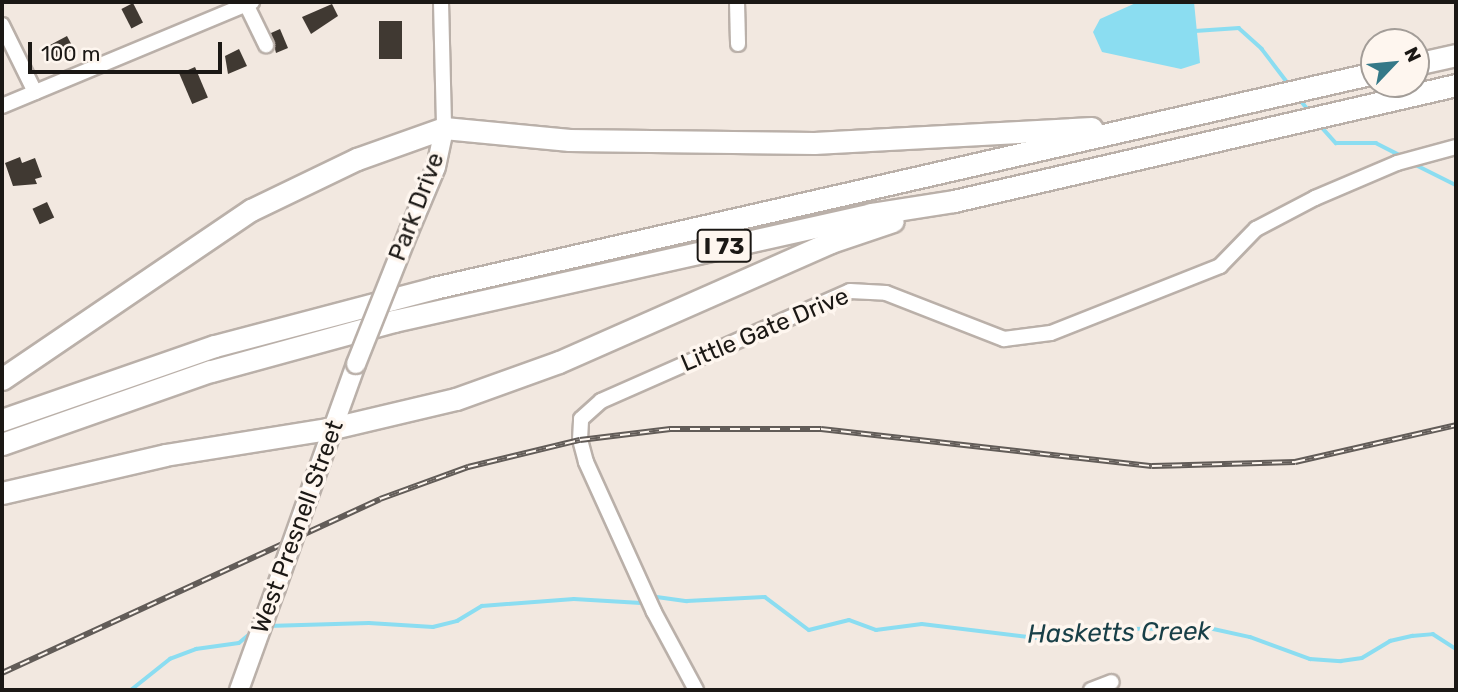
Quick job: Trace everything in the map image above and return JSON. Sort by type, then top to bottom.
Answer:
[{"type":"highway","points":[[1430,61],[1456,55]]},
{"type":"highway","name":"I 73","points":[[2,420],[113,379],[331,314],[1360,77]]},
{"type":"highway","name":"I 73","points":[[2,444],[211,371],[394,321],[858,217],[954,201],[1456,85]]},
{"type":"highway","points":[[2,379],[251,210],[357,159],[444,128],[569,140],[814,142],[1139,126]]},
{"type":"highway","points":[[2,493],[165,455],[333,428],[456,399],[559,362],[831,242],[954,201]]},
{"type":"main road","name":"Park Drive","points":[[356,364],[436,167],[444,128]]},
{"type":"main road","name":"West Presnell Street","points":[[239,690],[356,364]]},
{"type":"street","name":"Park Drive","points":[[441,2],[444,128]]},
{"type":"street","points":[[737,2],[738,44]]},
{"type":"street","points":[[2,106],[249,3],[266,45]]},
{"type":"street","points":[[2,25],[35,92]]},
{"type":"street","name":"Little Gate Drive","points":[[695,690],[654,612],[586,462],[580,440],[581,419],[601,401],[850,291],[886,293],[1004,339],[1051,333],[1220,266],[1256,229],[1315,198],[1396,163],[1456,147]]},
{"type":"street","points":[[1091,690],[1112,682]]},
{"type":"water","points":[[1138,2],[1194,2],[1200,63],[1181,69],[1102,52],[1093,32],[1100,19]]},
{"type":"building","points":[[133,3],[143,23],[131,29],[121,9]]},
{"type":"building","points":[[332,4],[338,16],[311,34],[302,17]]},
{"type":"building","points":[[379,21],[402,21],[402,59],[379,59]]},
{"type":"building","points":[[280,29],[288,48],[276,53],[271,33]]},
{"type":"building","points":[[67,36],[74,49],[53,61],[46,47]]},
{"type":"building","points":[[239,49],[247,66],[228,74],[225,56]]},
{"type":"building","points":[[195,67],[208,97],[192,104],[179,74]]},
{"type":"building","points":[[20,157],[22,163],[35,158],[42,177],[35,179],[37,184],[13,186],[5,163]]},
{"type":"building","points":[[47,202],[54,217],[40,224],[32,209]]},
{"type":"waterway","points":[[1195,31],[1239,28],[1262,49],[1288,83]]},
{"type":"waterway","points":[[1299,98],[1309,111]]},
{"type":"waterway","points":[[1318,123],[1336,143],[1376,143],[1402,156]]},
{"type":"waterway","points":[[1414,164],[1456,185]]},
{"type":"waterway","name":"Hasketts Creek","points":[[657,597],[687,601],[765,597],[809,630],[849,620],[876,630],[922,624],[1044,639],[1128,629],[1209,628],[1250,637],[1310,659],[1341,661],[1362,658],[1390,641],[1412,636],[1433,634],[1456,649]]},
{"type":"waterway","name":"Hasketts Creek","points":[[268,626],[369,623],[433,627],[457,621],[482,606],[574,599],[641,603]]},
{"type":"waterway","name":"Hasketts Creek","points":[[131,690],[170,659],[196,649],[239,643],[252,632]]},
{"type":"railway","points":[[2,673],[380,499],[468,467],[580,440],[670,429],[821,429],[1152,466],[1295,462],[1456,425]]}]
